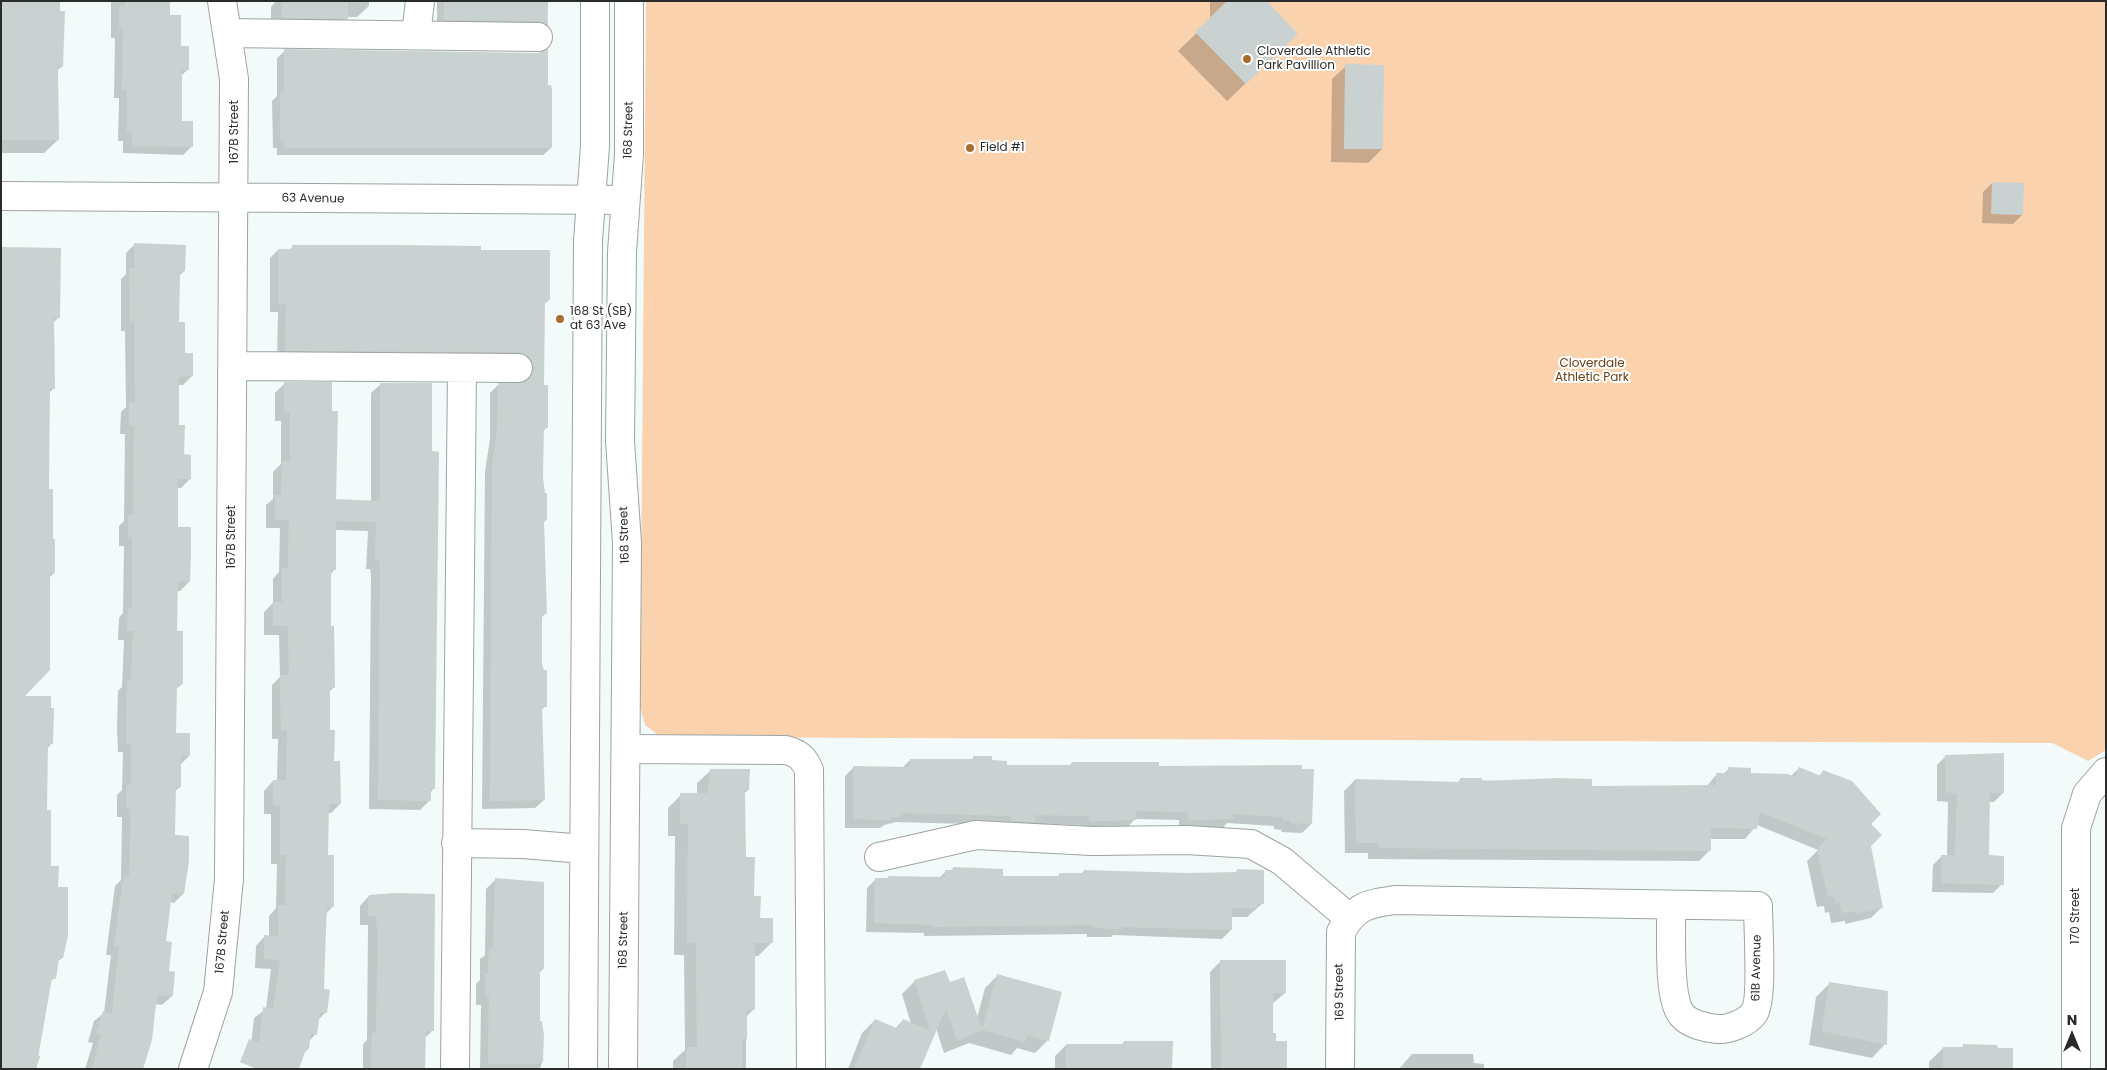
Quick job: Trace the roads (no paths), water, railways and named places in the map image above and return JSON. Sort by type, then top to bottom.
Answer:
[{"type":"street","name":"167B Street","points":[[193,1069],[218,992],[229,879],[235,198],[234,79],[222,1]]},
{"type":"street","points":[[416,35],[420,1]]},
{"type":"street","points":[[583,1069],[588,251],[595,146],[596,1]]},
{"type":"street","name":"168 Street","points":[[623,1069],[627,543],[620,441],[622,252],[629,154],[629,1]]},
{"type":"street","points":[[227,33],[538,37]]},
{"type":"street","name":"63 Avenue","points":[[1,196],[626,200]]},
{"type":"street","points":[[234,366],[518,368]]},
{"type":"street","points":[[455,1069],[462,369]]},
{"type":"street","points":[[626,749],[786,750],[794,752],[806,762],[809,770],[811,1069]]},
{"type":"street","name":"170 Street","points":[[2076,1069],[2076,828],[2086,794],[2106,772]]},
{"type":"street","points":[[879,858],[976,835],[1092,841],[1187,840],[1251,844],[1282,861],[1348,917]]},
{"type":"street","points":[[456,844],[523,844],[584,849]]},
{"type":"street","name":"61B Avenue","points":[[1348,917],[1367,904],[1395,900],[1758,906],[1758,995],[1755,1013],[1741,1024],[1718,1030],[1698,1025],[1682,1016],[1673,999],[1671,906]]},
{"type":"street","name":"169 Street","points":[[1340,1069],[1339,951],[1340,932],[1348,917]]},
{"type":"place","name":"Cloverdale Athletic Park Pavillion","points":[[1247,59]]},
{"type":"place","name":"Field #1","points":[[970,148]]},
{"type":"place","name":"168 St (SB) at 63 Ave","points":[[560,319]]},
{"type":"park label","name":"Cloverdale Athletic Park","points":[[1592,371]]}]
